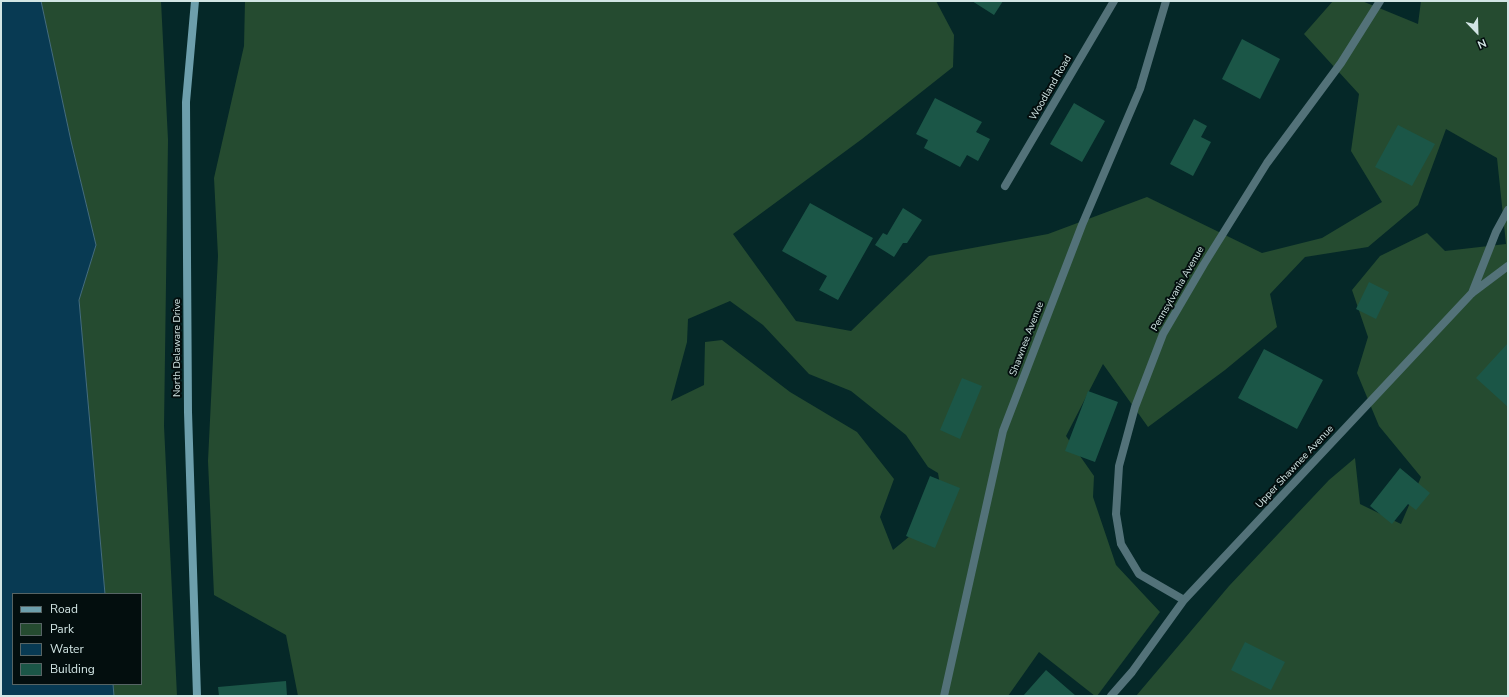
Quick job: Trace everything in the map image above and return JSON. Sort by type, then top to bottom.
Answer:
[{"type":"main road","name":"North Delaware Drive","points":[[195,1],[186,110],[188,412],[197,696]]},
{"type":"street","name":"Woodland Road","points":[[1004,186],[1114,1]]},
{"type":"street","name":"Shawnee Avenue","points":[[944,696],[1003,431],[1082,225],[1140,90],[1166,1]]},
{"type":"street","name":"Pennsylvania Avenue","points":[[1184,600],[1139,574],[1121,544],[1116,514],[1118,466],[1135,407],[1163,334],[1204,264],[1267,163],[1341,63],[1380,1]]},
{"type":"street","points":[[1472,293],[1496,232],[1508,210]]},
{"type":"street","name":"Upper Shawnee Avenue","points":[[1111,696],[1132,672],[1184,600],[1472,293],[1508,266]]},
{"type":"green space","points":[[41,1],[161,1],[168,140],[164,426],[177,696],[114,696],[113,685],[142,685],[142,593],[105,593],[79,300],[96,245],[71,141]]},
{"type":"green space","points":[[245,1],[936,1],[954,35],[953,67],[862,139],[733,234],[796,321],[851,331],[929,256],[1048,234],[1147,197],[1262,253],[1322,238],[1382,202],[1351,151],[1359,94],[1304,34],[1333,1],[1362,1],[1418,24],[1421,1],[1508,1],[1508,696],[1136,696],[1229,586],[1329,480],[1355,458],[1360,504],[1401,524],[1421,477],[1379,426],[1357,373],[1368,337],[1352,290],[1380,256],[1427,233],[1445,251],[1506,244],[1497,158],[1446,129],[1418,205],[1368,247],[1305,257],[1270,294],[1277,327],[1225,370],[1148,427],[1103,364],[1066,436],[1094,476],[1093,497],[1116,565],[1160,612],[1097,696],[1095,696],[1039,652],[1008,696],[298,696],[286,635],[214,595],[208,461],[218,256],[214,178],[244,46]],"holes":[[[730,301],[763,325],[809,374],[851,391],[906,435],[928,467],[938,473],[942,497],[939,512],[893,550],[880,517],[894,479],[857,432],[790,392],[722,340],[705,342],[704,385],[671,401],[687,342],[688,319]]]},
{"type":"water","points":[[1,1],[41,1],[71,141],[96,245],[79,300],[105,593],[12,593],[12,685],[113,685],[114,696],[1,696]]},
{"type":"building","points":[[972,1],[1003,1],[994,15]]},
{"type":"building","points":[[1242,39],[1280,59],[1260,99],[1222,79]]},
{"type":"building","points":[[935,98],[982,122],[976,132],[990,139],[978,161],[967,155],[960,167],[924,148],[928,140],[916,134]]},
{"type":"building","points":[[1074,103],[1105,121],[1082,162],[1050,144]]},
{"type":"building","points":[[1194,119],[1207,126],[1201,137],[1211,142],[1193,176],[1170,164]]},
{"type":"building","points":[[1398,125],[1435,144],[1412,186],[1375,167]]},
{"type":"building","points":[[810,203],[873,238],[838,300],[819,290],[827,276],[782,251]]},
{"type":"building","points":[[903,208],[922,220],[907,243],[903,243],[894,257],[875,245],[883,233],[887,235]]},
{"type":"building","points":[[1369,282],[1389,292],[1376,319],[1356,309]]},
{"type":"building","points":[[1508,343],[1508,407],[1476,378]]},
{"type":"building","points":[[1264,349],[1323,380],[1297,429],[1238,398]]},
{"type":"building","points":[[962,378],[982,386],[960,439],[940,430]]},
{"type":"building","points":[[1088,391],[1118,402],[1095,462],[1065,451]]},
{"type":"building","points":[[1400,468],[1430,493],[1416,510],[1408,504],[1392,524],[1370,506]]},
{"type":"building","points":[[930,476],[960,488],[935,548],[906,536]]},
{"type":"building","points":[[1245,642],[1285,662],[1271,690],[1231,670]]},
{"type":"building","points":[[1046,670],[1076,696],[1023,696]]},
{"type":"building","points":[[286,681],[287,696],[219,696],[218,687]]}]
